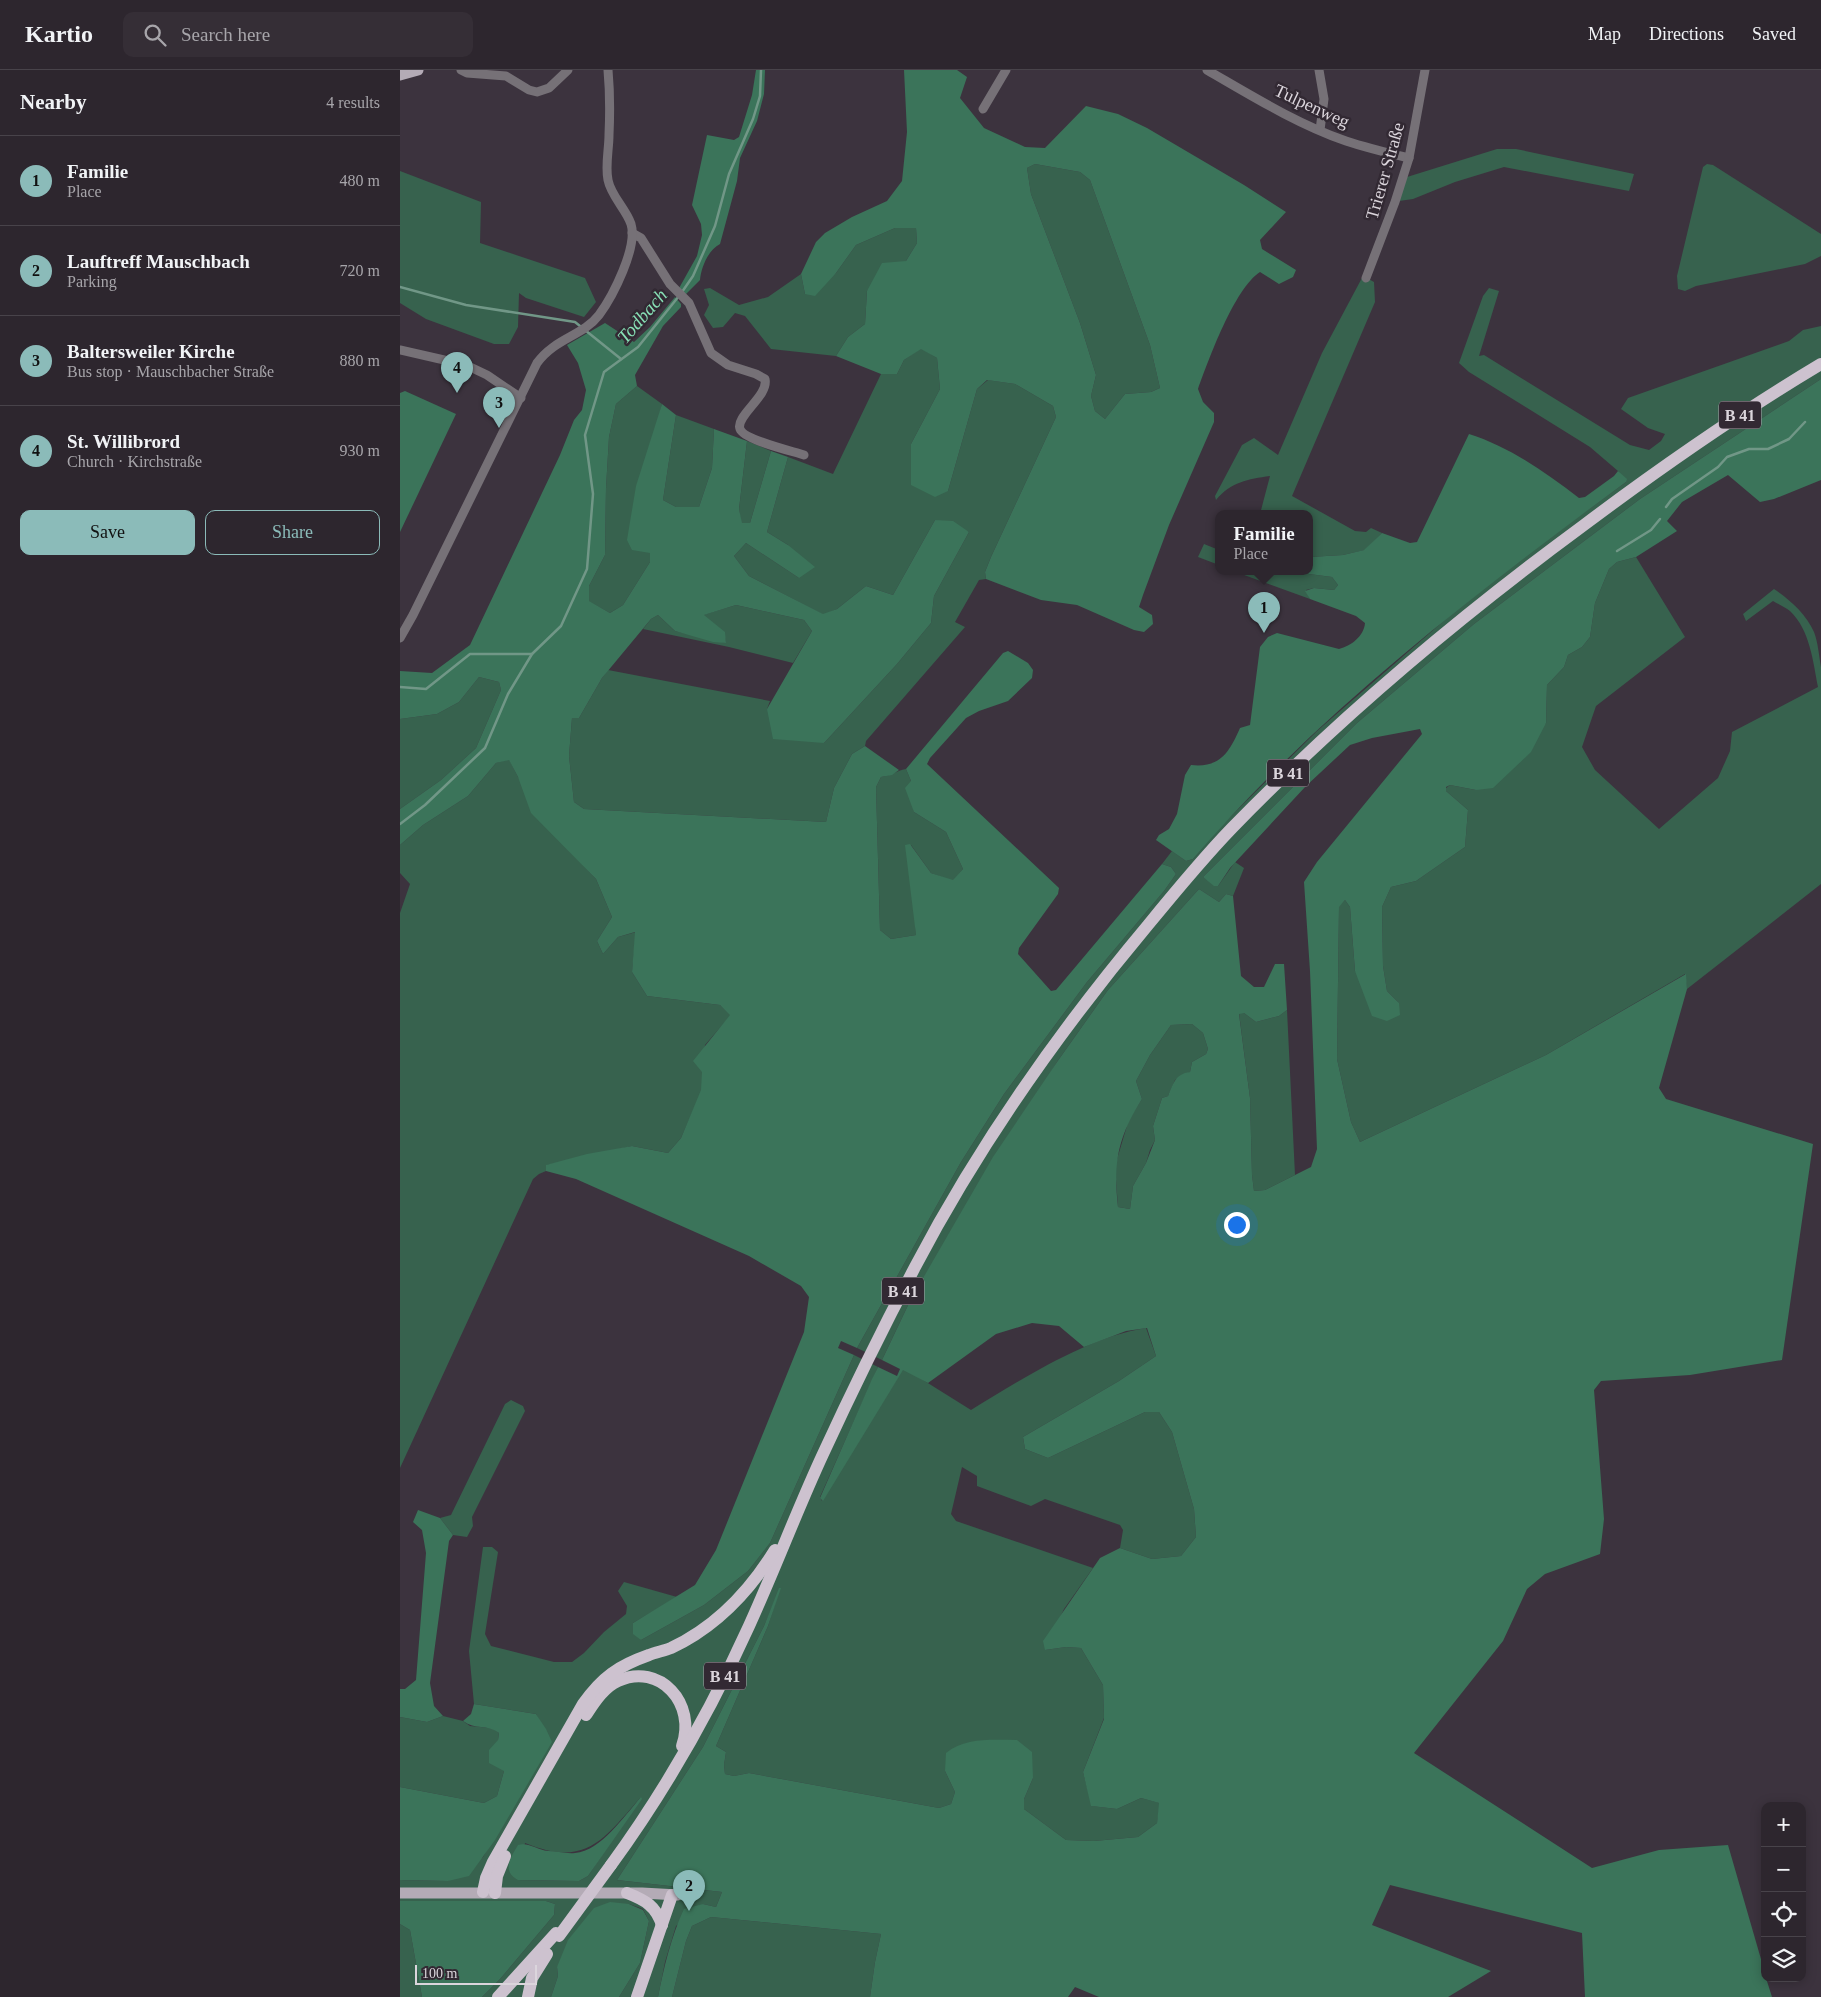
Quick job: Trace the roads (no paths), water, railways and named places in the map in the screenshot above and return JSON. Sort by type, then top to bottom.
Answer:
[{"type":"highway","name":"B 41","points":[[498,1997],[558,1935],[611,1865],[690,1743],[749,1626],[823,1453],[890,1316],[947,1208],[1026,1087],[1108,973],[1230,830],[1302,759],[1460,618],[1661,468],[1821,364]]},
{"type":"highway","points":[[489,1892],[486,1878],[493,1862],[583,1704],[596,1686],[624,1665],[670,1648],[688,1638],[709,1625],[730,1608],[759,1576],[804,1497]]},
{"type":"highway","points":[[489,1892],[500,1864],[591,1708],[605,1689],[616,1682],[627,1678],[642,1677],[657,1681],[668,1687],[678,1699],[685,1715],[687,1729],[683,1745],[623,1848]]},
{"type":"highway","points":[[627,1893],[652,1906],[659,1915],[662,1925]]},
{"type":"highway","points":[[637,1997],[662,1925],[675,1895]]},
{"type":"highway","points":[[645,1997],[675,1895]]},
{"type":"highway","points":[[528,1997],[532,1978],[558,1935]]},
{"type":"main road","points":[[400,75],[418,70]]},
{"type":"main road","points":[[400,1893],[627,1893],[675,1895]]},
{"type":"street","points":[[462,70],[467,73],[506,76],[529,90],[536,92],[549,88],[568,70]]},
{"type":"street","points":[[400,638],[414,615],[537,363],[545,352],[590,325],[599,315],[620,277],[627,258],[632,233],[631,223],[608,182],[610,95],[608,70]]},
{"type":"street","points":[[983,109],[1006,70]]},
{"type":"street","name":"Tulpenweg","points":[[1207,70],[1290,116],[1320,130],[1347,141],[1409,158]]},
{"type":"street","points":[[1319,70],[1324,98],[1320,130]]},
{"type":"street","name":"Trierer Straße","points":[[1366,278],[1390,216],[1409,158],[1425,70]]},
{"type":"street","points":[[632,233],[641,238],[675,291],[692,309],[710,353],[728,365],[765,379],[765,387],[743,419],[740,430],[744,434],[756,439],[804,455]]},
{"type":"street","points":[[400,350],[466,365],[487,375],[521,398]]},
{"type":"waterway","name":"Todbach","points":[[682,292],[693,276],[715,226],[729,174],[753,119],[760,96],[761,70]]},
{"type":"waterway","points":[[400,287],[466,305],[575,322],[621,359]]},
{"type":"waterway","name":"Todbach","points":[[400,824],[425,805],[485,748],[508,694],[532,654],[561,626],[587,569],[593,494],[585,435],[604,372],[638,347],[679,296]]},
{"type":"waterway","points":[[1666,507],[1672,499],[1718,467],[1727,457],[1749,449],[1768,449],[1789,439],[1805,422]]},
{"type":"waterway","points":[[1617,551],[1651,530],[1660,519]]},
{"type":"waterway","points":[[400,687],[426,689],[470,654],[532,654]]},
{"type":"place","name":"St. Willibrord","points":[[457,393]]},
{"type":"place","name":"Baltersweiler Kirche","points":[[499,428]]},
{"type":"place","name":"Familie","points":[[1264,633]]},
{"type":"place","name":"Lauftreff Mauschbach","points":[[689,1911]]}]
